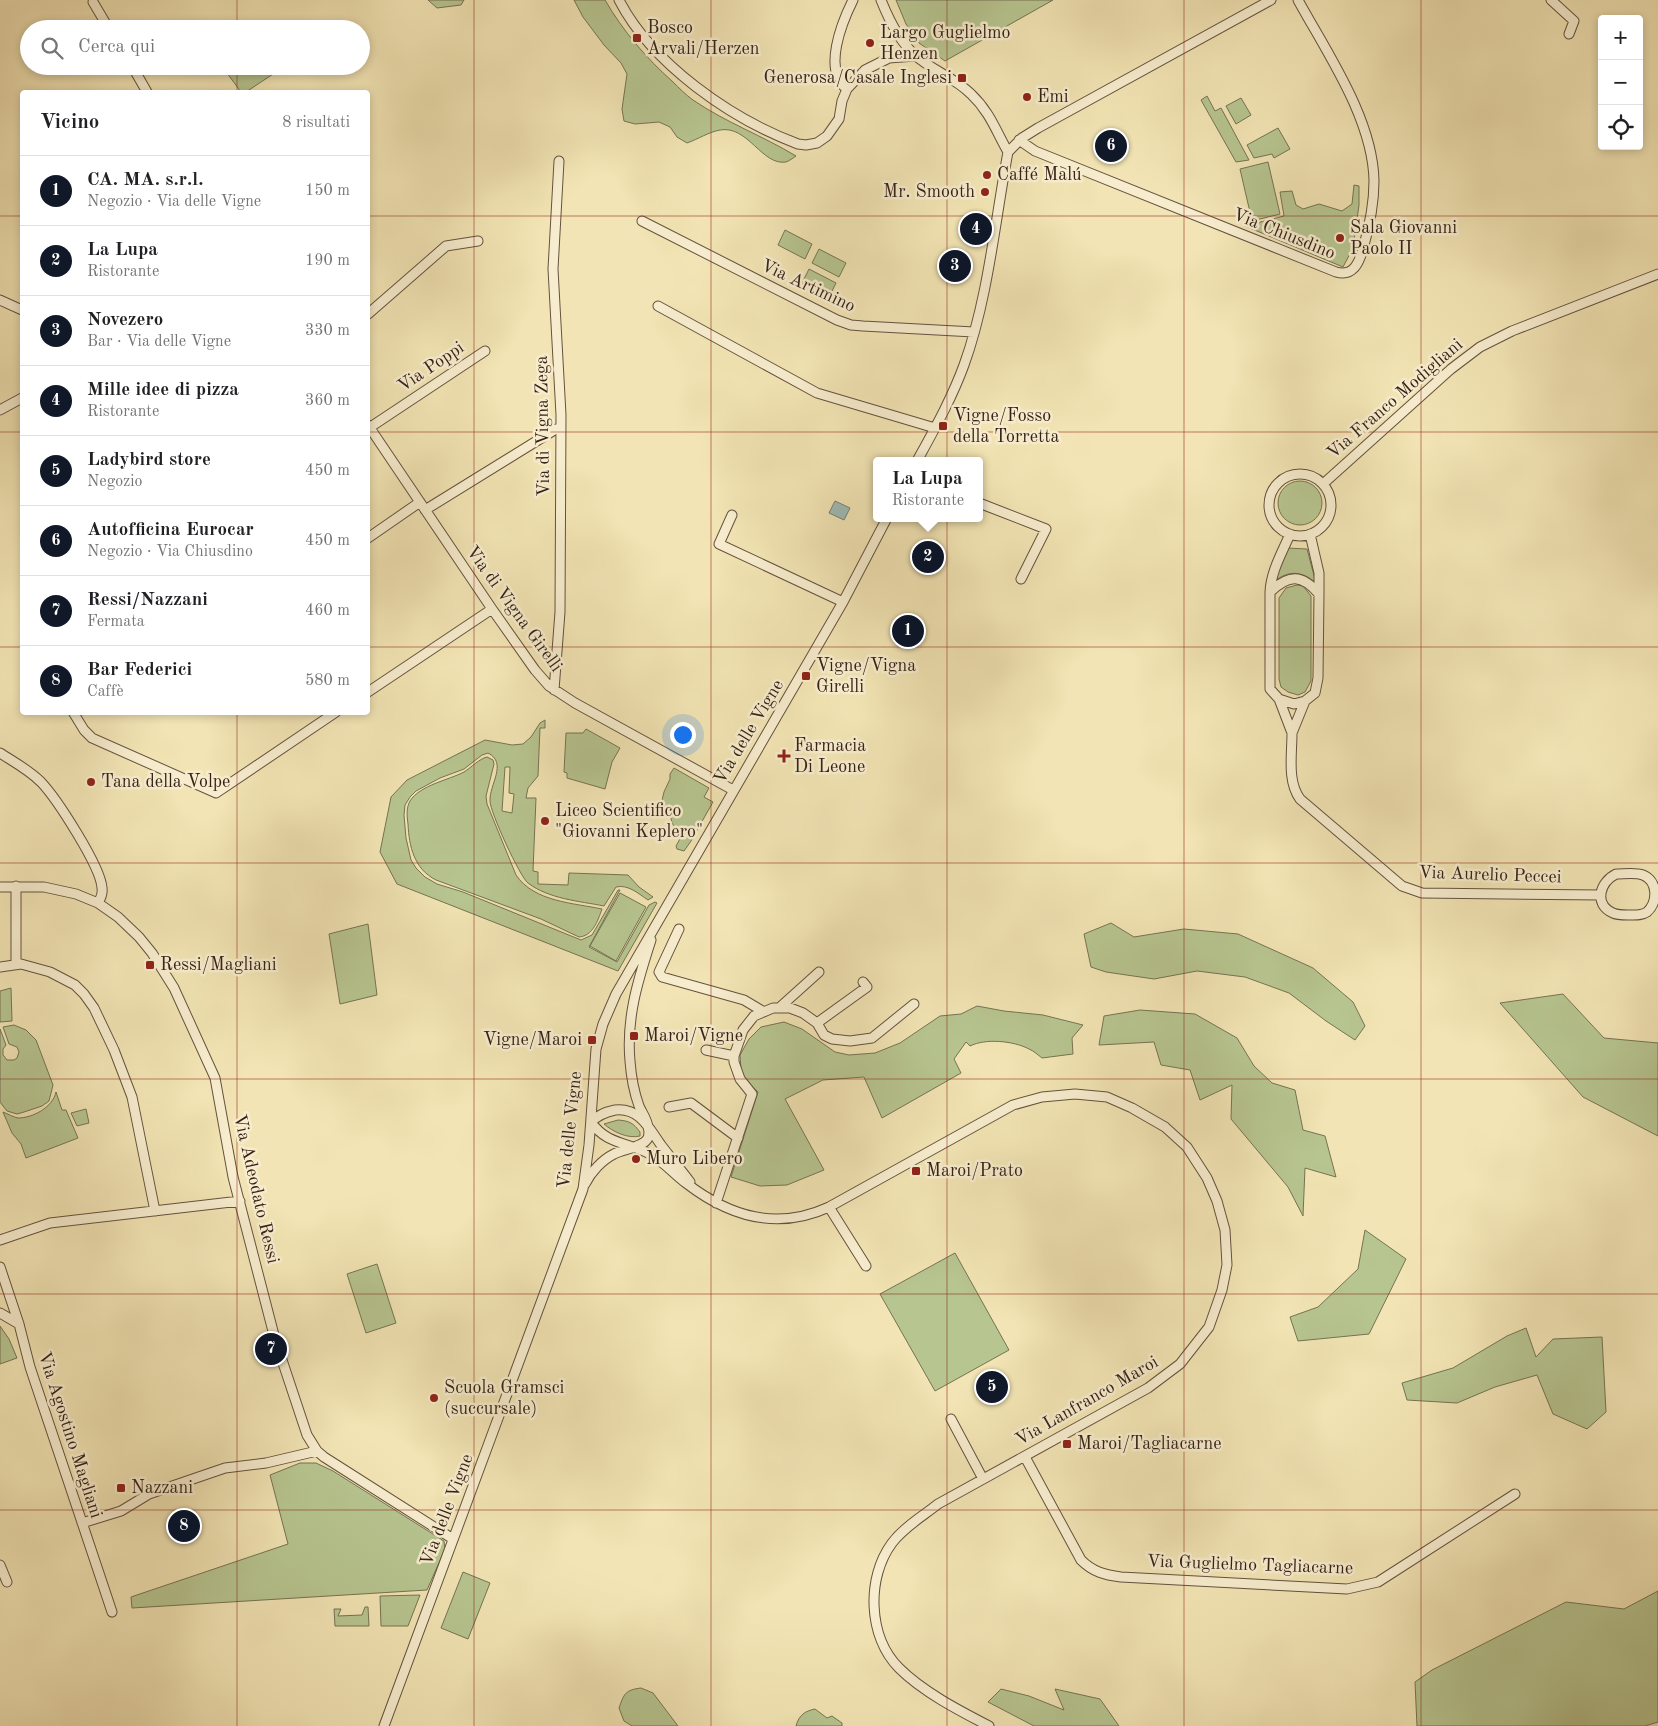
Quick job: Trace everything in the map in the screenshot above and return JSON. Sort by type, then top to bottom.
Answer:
[{"type":"street","points":[[619,0],[630,18],[650,43],[693,84],[732,112],[794,142],[810,144],[820,142],[827,136],[839,119],[847,89],[860,74],[876,64],[896,56],[915,56]]},
{"type":"street","points":[[847,89],[841,85],[835,58],[841,27],[853,0]]},
{"type":"street","points":[[881,0],[895,30],[915,56],[954,80],[973,96],[991,118],[1008,152]]},
{"type":"street","points":[[920,457],[961,372],[974,332],[987,274],[1008,152],[1019,140],[1082,103],[1271,0]]},
{"type":"street","name":"Via Chiusdino","points":[[1019,140],[1034,151],[1336,272],[1349,272],[1358,264],[1367,232],[1373,191],[1371,157],[1363,126],[1351,98],[1298,0]]},
{"type":"street","points":[[1551,0],[1574,21],[1569,34]]},
{"type":"street","points":[[93,2],[104,20]]},
{"type":"street","points":[[138,75],[147,90]]},
{"type":"street","name":"Via di Vigna Zega","points":[[554,690],[560,612],[562,415],[553,269],[559,161]]},
{"type":"street","name":"Via Artimino","points":[[642,221],[837,320],[851,325],[974,332]]},
{"type":"street","points":[[370,312],[446,246],[478,241]]},
{"type":"street","name":"Via Franco Modigliani","points":[[1323,484],[1451,369],[1480,347],[1512,331],[1658,274]]},
{"type":"street","points":[[0,300],[20,309]]},
{"type":"street","points":[[658,306],[817,393],[935,428]]},
{"type":"street","name":"Via Poppi","points":[[370,425],[485,351]]},
{"type":"street","points":[[0,410],[20,399]]},
{"type":"street","name":"Via di Vigna Girelli","points":[[370,429],[492,609],[535,670],[554,690],[732,790]]},
{"type":"street","points":[[425,510],[556,429]]},
{"type":"street","points":[[1305,474],[1323,484],[1331,502],[1328,519],[1319,529],[1310,534],[1300,536],[1290,534],[1274,522],[1269,502],[1271,492],[1277,483],[1285,477],[1305,474]]},
{"type":"street","points":[[370,537],[420,502]]},
{"type":"street","points":[[983,504],[1046,528],[1021,579]]},
{"type":"street","points":[[732,515],[719,544],[843,602]]},
{"type":"street","name":"Via delle Vigne","points":[[384,1726],[583,1189],[594,1060],[603,1024],[616,994],[732,790],[843,602],[885,522]]},
{"type":"street","name":"Via Aurelio Peccei","points":[[1290,534],[1273,574],[1270,592],[1270,689],[1279,699],[1292,733]]},
{"type":"street","name":"Via Aurelio Peccei","points":[[1310,534],[1319,572],[1318,678],[1315,693],[1304,701],[1292,733],[1292,782],[1294,792],[1402,886],[1422,893],[1601,895]]},
{"type":"street","points":[[1270,592],[1285,580],[1295,578],[1309,584],[1319,594]]},
{"type":"street","points":[[370,691],[492,609]]},
{"type":"street","points":[[1279,699],[1294,704],[1304,701]]},
{"type":"street","points":[[75,715],[84,730],[92,738],[216,792],[332,715]]},
{"type":"street","points":[[0,753],[39,781],[68,819],[89,855],[102,884],[102,895],[98,903]]},
{"type":"street","points":[[1616,874],[1641,874],[1651,880],[1657,891],[1656,906],[1644,914],[1616,914],[1606,908],[1601,895],[1604,883],[1616,874]]},
{"type":"street","points":[[16,886],[16,964]]},
{"type":"street","name":"Via Adeodato Ressi","points":[[0,887],[44,887],[87,897],[118,917],[139,937],[156,960],[182,1004],[215,1078],[233,1177],[278,1348],[307,1435],[317,1451],[453,1539]]},
{"type":"street","name":"Via Lanfranco Maroi","points":[[648,1125],[636,1094],[630,1061],[629,1038],[634,995],[656,925]]},
{"type":"street","points":[[680,929],[659,972],[662,977],[744,1000],[764,1012]]},
{"type":"street","points":[[0,967],[26,964],[42,969],[70,982],[87,998],[100,1020],[132,1097],[155,1211]]},
{"type":"street","points":[[779,1008],[819,972]]},
{"type":"street","points":[[817,1023],[867,987],[863,982]]},
{"type":"street","points":[[716,1202],[752,1094],[740,1078],[734,1062],[734,1056],[743,1030],[754,1016],[773,1008],[790,1008],[803,1013],[817,1023],[824,1035],[832,1039],[850,1041],[872,1038],[914,1004]]},
{"type":"street","points":[[706,1050],[734,1056]]},
{"type":"street","name":"Via Lanfranco Maroi","points":[[700,1194],[648,1125],[636,1114],[621,1110],[599,1115],[590,1122],[604,1137],[644,1151],[657,1158],[700,1194],[735,1212],[748,1216],[774,1219],[805,1216],[829,1207],[999,1113],[1013,1106],[1042,1097],[1075,1094],[1107,1097],[1132,1108],[1164,1127],[1187,1147],[1207,1178],[1217,1201],[1225,1230],[1227,1265],[1222,1290],[1208,1327],[1180,1364],[1148,1388],[938,1504],[907,1528],[892,1543],[883,1559],[874,1594],[875,1614],[885,1648],[898,1667],[921,1686],[989,1726]]},
{"type":"street","points":[[669,1107],[692,1103],[738,1138]]},
{"type":"street","points":[[583,1189],[591,1175],[602,1163],[614,1154],[640,1145],[647,1140],[649,1135],[648,1125]]},
{"type":"street","points":[[0,1240],[50,1223],[240,1201]]},
{"type":"street","points":[[829,1207],[866,1266]]},
{"type":"street","name":"Via Agostino Magliani","points":[[0,1267],[19,1324],[30,1367],[112,1612]]},
{"type":"street","points":[[0,1313],[19,1324]]},
{"type":"street","points":[[951,1419],[983,1479]]},
{"type":"street","points":[[82,1524],[121,1511],[149,1494],[225,1468],[266,1463],[317,1451]]},
{"type":"street","name":"Via Guglielmo Tagliacarne","points":[[1025,1456],[1081,1560],[1089,1568],[1105,1575],[1121,1577],[1347,1589],[1378,1582],[1515,1494]]},
{"type":"street","points":[[0,1565],[7,1582]]},
{"type":"green space","points":[[428,0],[464,0],[461,5],[437,8]]},
{"type":"green space","points":[[574,0],[605,0],[619,23],[636,44],[688,96],[705,108],[796,156],[786,162],[777,162],[739,133],[730,130],[716,131],[687,143],[677,137],[670,127],[659,122],[635,124],[624,121],[622,109],[627,74],[621,63],[604,45],[583,17]]},
{"type":"green space","points":[[896,0],[1053,0],[945,61],[919,43],[906,24]]},
{"type":"green space","points":[[228,75],[272,75],[249,90],[240,90]]},
{"type":"green space","points":[[1207,96],[1215,111],[1221,108],[1249,160],[1236,162],[1201,100]]},
{"type":"green space","points":[[1241,98],[1251,115],[1236,124],[1226,106]]},
{"type":"green space","points":[[1278,128],[1290,149],[1274,158],[1272,154],[1254,158],[1247,145]]},
{"type":"green space","points":[[1268,162],[1280,214],[1252,221],[1240,169]]},
{"type":"green space","points":[[1354,185],[1359,186],[1359,205],[1353,248],[1343,267],[1245,226],[1284,216],[1280,192],[1292,191],[1296,205],[1303,209],[1319,204],[1342,211],[1352,204]]},
{"type":"green space","points":[[785,230],[812,244],[805,259],[778,245]]},
{"type":"green space","points":[[819,249],[846,263],[839,277],[812,263]]},
{"type":"green space","points":[[809,269],[836,283],[829,297],[802,283]]},
{"type":"green space","points":[[1296,481],[1304,481],[1316,487],[1322,503],[1316,519],[1304,525],[1296,525],[1284,519],[1278,507],[1278,499],[1284,487]]},
{"type":"green space","points":[[1287,548],[1307,549],[1316,583],[1306,576],[1296,573],[1285,575],[1275,581]]},
{"type":"green space","points":[[1297,585],[1303,586],[1311,596],[1311,681],[1305,692],[1298,695],[1288,692],[1281,687],[1279,679],[1279,598],[1286,588]]},
{"type":"green space","points":[[545,720],[545,728],[540,728],[538,776],[528,788],[526,798],[536,798],[533,871],[538,872],[538,884],[568,885],[569,873],[628,875],[639,887],[653,897],[648,900],[629,888],[620,886],[616,887],[604,906],[545,893],[528,883],[512,857],[491,807],[490,795],[496,775],[497,762],[488,753],[482,755],[464,769],[440,778],[416,791],[410,797],[405,805],[404,815],[406,838],[411,860],[425,877],[437,884],[463,892],[581,940],[592,935],[618,890],[620,890],[589,947],[617,962],[649,905],[657,903],[618,971],[397,884],[380,852],[391,797],[407,780],[485,740],[512,745],[523,744],[531,737],[540,723]],"holes":[[[505,767],[510,767],[509,793],[514,794],[512,813],[502,811]]]},
{"type":"green space","points":[[586,729],[620,748],[612,762],[605,789],[567,778],[567,773],[564,772],[566,733],[583,733]]},
{"type":"green space","points":[[487,757],[493,760],[494,764],[486,796],[487,804],[516,875],[533,891],[544,896],[567,903],[602,909],[594,927],[588,934],[579,937],[541,919],[436,880],[422,870],[414,856],[411,848],[407,812],[410,801],[415,795],[428,787],[464,772],[478,761]]},
{"type":"green space","points":[[674,768],[709,788],[704,797],[713,802],[684,851],[677,849],[676,846],[681,837],[672,823],[669,809],[660,809],[670,774]]},
{"type":"green space","points":[[620,893],[646,907],[616,961],[590,946]]},
{"type":"green space","points":[[1111,923],[1134,937],[1184,929],[1238,934],[1313,968],[1353,1002],[1365,1026],[1355,1040],[1289,993],[1245,977],[1197,971],[1154,979],[1106,972],[1091,967],[1084,934]]},
{"type":"green space","points":[[368,924],[377,995],[340,1004],[329,934]]},
{"type":"green space","points":[[11,988],[12,1021],[0,1022],[0,991]]},
{"type":"green space","points":[[1563,994],[1604,1038],[1658,1043],[1658,1136],[1583,1097],[1500,1003]]},
{"type":"green space","points":[[977,1006],[1043,1015],[1083,1025],[1072,1038],[1073,1054],[1042,1058],[1031,1050],[1016,1044],[992,1041],[970,1046],[966,1042],[954,1059],[961,1073],[882,1118],[864,1077],[823,1080],[785,1099],[824,1170],[787,1185],[760,1186],[731,1177],[758,1092],[746,1081],[741,1068],[740,1055],[749,1039],[761,1027],[784,1022],[802,1029],[835,1052],[849,1055],[875,1053],[900,1043],[940,1016],[961,1014]]},
{"type":"green space","points":[[1140,1010],[1195,1014],[1237,1038],[1254,1066],[1272,1083],[1295,1090],[1303,1130],[1325,1136],[1336,1177],[1305,1168],[1303,1216],[1288,1187],[1231,1119],[1232,1085],[1200,1100],[1190,1070],[1161,1065],[1154,1042],[1099,1045],[1104,1016]]},
{"type":"green space","points":[[14,1025],[26,1030],[36,1040],[53,1085],[49,1101],[42,1106],[17,1114],[7,1111],[0,1102],[0,1029],[6,1045],[3,1049],[3,1055],[7,1060],[14,1060],[19,1052],[17,1047],[9,1044],[3,1027]]},
{"type":"green space","points":[[56,1092],[62,1110],[66,1110],[78,1138],[26,1158],[21,1144],[12,1133],[3,1112],[18,1118],[36,1114],[47,1107]]},
{"type":"green space","points":[[86,1109],[89,1123],[77,1126],[71,1113]]},
{"type":"green space","points":[[618,1120],[633,1125],[640,1132],[640,1136],[631,1137],[621,1134],[604,1124]]},
{"type":"green space","points":[[1365,1230],[1406,1259],[1369,1334],[1298,1341],[1290,1317],[1318,1307],[1358,1269]]},
{"type":"green space","points":[[955,1253],[1009,1350],[935,1391],[880,1294]]},
{"type":"green space","points":[[377,1264],[396,1323],[366,1333],[347,1274]]},
{"type":"green space","points":[[0,1326],[9,1339],[17,1358],[0,1364]]},
{"type":"green space","points":[[1526,1328],[1536,1357],[1553,1339],[1602,1337],[1606,1412],[1587,1429],[1553,1414],[1537,1375],[1495,1387],[1457,1403],[1407,1400],[1402,1383],[1453,1368],[1507,1336]]},
{"type":"green space","points":[[300,1463],[316,1463],[333,1471],[444,1541],[445,1549],[427,1590],[132,1608],[131,1597],[288,1544],[270,1475]]},
{"type":"green space","points":[[463,1572],[490,1583],[468,1639],[441,1628]]},
{"type":"green space","points":[[1658,1591],[1658,1722],[1645,1726],[1417,1726],[1415,1682],[1432,1670],[1566,1602],[1624,1609]]},
{"type":"green space","points":[[420,1595],[408,1626],[381,1626],[380,1596]]},
{"type":"green space","points":[[365,1607],[368,1607],[369,1626],[335,1626],[334,1609],[341,1609],[338,1616],[362,1615]]},
{"type":"green space","points":[[641,1688],[653,1693],[678,1726],[632,1726],[624,1721],[619,1708],[624,1696],[632,1690]]},
{"type":"green space","points":[[1001,1689],[1029,1696],[1064,1710],[1055,1689],[1100,1699],[1119,1726],[1034,1726],[988,1702]]},
{"type":"green space","points":[[815,1709],[827,1718],[832,1716],[842,1723],[842,1726],[796,1726],[803,1714]]},
{"type":"water","points":[[835,501],[850,508],[844,520],[829,513]]},
{"type":"place","name":"Bosco Arvali/Herzen","points":[[637,38]]},
{"type":"place","name":"Largo Guglielmo Henzen","points":[[870,43]]},
{"type":"place","name":"Generosa/Casale Inglesi","points":[[962,78]]},
{"type":"place","name":"Emi","points":[[1027,97]]},
{"type":"place","name":"Autofficina Eurocar","points":[[1111,146]]},
{"type":"place","name":"Caffé Malú","points":[[987,175]]},
{"type":"place","name":"Mr. Smooth","points":[[985,192]]},
{"type":"place","name":"Mille idee di pizza","points":[[976,229]]},
{"type":"place","name":"Sala Giovanni Paolo II","points":[[1340,238]]},
{"type":"place","name":"Novezero","points":[[955,266]]},
{"type":"place","name":"Vigne/Fosso della Torretta","points":[[943,426]]},
{"type":"place","name":"La Lupa","points":[[928,557]]},
{"type":"place","name":"CA. MA. s.r.l.","points":[[908,631]]},
{"type":"place","name":"Vigne/Vigna Girelli","points":[[806,676]]},
{"type":"place","name":"Farmacia Di Leone","points":[[784,756]]},
{"type":"place","name":"Tana della Volpe","points":[[91,782]]},
{"type":"place","name":"Liceo Scientifico \"Giovanni Keplero\"","points":[[545,821]]},
{"type":"place","name":"Ressi/Magliani","points":[[150,965]]},
{"type":"place","name":"Maroi/Vigne","points":[[634,1036]]},
{"type":"place","name":"Vigne/Maroi","points":[[592,1040]]},
{"type":"place","name":"Muro Libero","points":[[636,1159]]},
{"type":"place","name":"Maroi/Prato","points":[[916,1171]]},
{"type":"place","name":"Ressi/Nazzani","points":[[271,1349]]},
{"type":"place","name":"Ladybird store","points":[[992,1387]]},
{"type":"place","name":"Scuola Gramsci (succursale)","points":[[434,1398]]},
{"type":"place","name":"Maroi/Tagliacarne","points":[[1067,1444]]},
{"type":"place","name":"Nazzani","points":[[121,1488]]},
{"type":"place","name":"Bar Federici","points":[[184,1526]]}]
